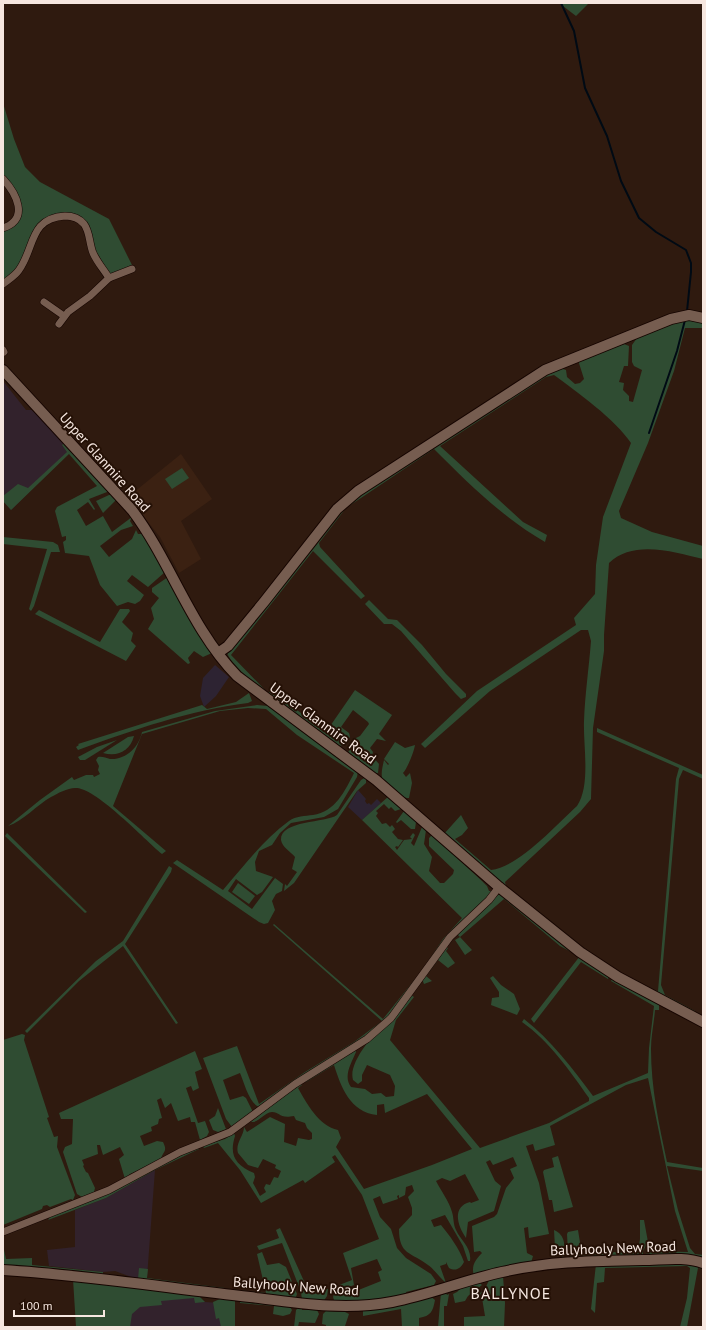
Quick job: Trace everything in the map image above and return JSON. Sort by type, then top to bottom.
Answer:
[{"type":"main road","points":[[218,653],[228,646],[341,504],[358,491],[545,370],[671,319],[689,315],[703,318]]},
{"type":"main road","name":"Upper Glanmire Road","points":[[3,370],[114,488],[136,515],[149,533],[207,637],[231,669],[244,681],[381,784],[499,888],[580,952],[606,970],[703,1022]]},
{"type":"main road","name":"Ballyhooly New Road","points":[[3,1270],[66,1274],[239,1296],[312,1304],[351,1306],[393,1302],[483,1276],[543,1264],[586,1260],[677,1259],[703,1263]]},
{"type":"street","points":[[3,179],[16,197],[19,206],[14,221],[3,228]]},
{"type":"street","points":[[3,284],[19,270],[27,257],[34,235],[38,228],[46,221],[65,216],[72,216],[83,223],[96,259],[110,278]]},
{"type":"street","points":[[58,324],[64,316],[110,278],[132,269]]},
{"type":"street","points":[[44,302],[64,316]]},
{"type":"street","points":[[3,1232],[109,1190],[180,1152],[230,1132],[295,1084],[367,1039],[391,1018],[450,937],[489,900],[499,888]]},
{"type":"shaded area","points":[[3,381],[26,410],[32,410],[64,443],[62,445],[69,453],[11,510],[3,501]]},
{"type":"shaded area","points":[[181,454],[212,499],[181,521],[201,559],[179,573],[160,537],[128,497]]},
{"type":"shaded area","points":[[215,665],[229,677],[216,696],[204,707],[200,696],[203,678]]},
{"type":"shaded area","points":[[358,790],[366,799],[365,801],[367,804],[369,803],[371,805],[377,799],[381,803],[362,820],[348,807]]},
{"type":"shaded area","points":[[155,1170],[147,1278],[145,1282],[115,1271],[103,1272],[49,1266],[47,1250],[75,1247],[75,1210],[106,1198]]},
{"type":"shaded area","points":[[117,1286],[192,1297],[205,1302],[235,1304],[235,1327],[120,1327]]},
{"type":"green space","points":[[559,3],[589,3],[576,16]]},
{"type":"green space","points":[[3,103],[14,139],[25,167],[40,182],[109,219],[132,265],[110,275],[95,249],[91,237],[73,214],[39,224],[31,235],[26,254],[19,267],[3,281],[3,229],[8,228],[20,207],[3,177]]},
{"type":"green space","points":[[680,318],[703,322],[703,328],[685,328],[674,371],[648,443],[619,511],[621,518],[652,532],[703,546],[703,559],[680,553],[654,549],[642,549],[630,551],[609,563],[604,651],[593,728],[591,799],[580,812],[505,882],[506,886],[579,944],[578,946],[544,921],[444,834],[461,815],[468,828],[462,835],[455,839],[491,870],[502,867],[525,853],[537,844],[577,806],[584,787],[585,776],[584,721],[591,641],[588,630],[581,630],[490,691],[425,748],[421,744],[477,691],[576,625],[574,618],[595,594],[596,565],[603,517],[631,443],[606,415],[554,375],[546,377],[440,446],[523,522],[547,535],[545,542],[500,511],[434,449],[346,508],[319,543],[320,547],[365,596],[361,599],[313,551],[231,655],[268,693],[270,691],[276,694],[326,732],[355,690],[392,715],[379,734],[386,741],[377,739],[370,748],[373,752],[372,756],[379,764],[378,773],[373,774],[347,755],[354,739],[360,736],[369,724],[353,710],[341,727],[349,733],[350,737],[344,745],[338,746],[259,687],[233,663],[227,653],[343,506],[537,377],[560,368],[566,370],[567,377],[575,384],[580,383],[584,379],[578,360],[624,344],[629,346],[628,366],[624,366],[619,382],[624,383],[623,390],[629,396],[629,401],[633,402],[642,370],[634,366],[632,362],[632,345],[637,338]]},
{"type":"green space","points":[[64,443],[107,490],[107,492],[89,499],[95,509],[94,510],[88,502],[77,510],[86,526],[103,516],[112,532],[132,517],[130,521],[133,526],[121,530],[100,546],[109,557],[132,539],[136,530],[138,534],[143,534],[165,572],[148,587],[132,575],[127,581],[144,595],[140,601],[135,604],[128,602],[117,606],[100,585],[89,556],[65,553],[63,542],[66,540],[66,536],[62,537],[55,511],[57,507],[97,486],[69,454],[11,510],[3,501],[3,496],[18,484],[28,488],[67,452],[62,445]]},
{"type":"green space","points":[[182,468],[189,478],[172,489],[165,479]]},
{"type":"green space","points":[[112,495],[116,500],[103,513],[96,501]]},
{"type":"green space","points":[[3,537],[53,542],[58,545],[60,552],[51,552],[34,606],[31,611],[29,609],[47,549],[3,544]]},
{"type":"green space","points":[[168,577],[212,653],[203,657],[194,651],[188,658],[190,663],[188,664],[148,629],[154,619],[151,608],[159,598],[152,592],[152,588]]},
{"type":"green space","points":[[369,600],[388,619],[397,620],[422,645],[446,674],[466,694],[466,697],[461,699],[455,693],[401,631],[392,624],[384,624],[365,604]]},
{"type":"green space","points":[[120,609],[129,609],[130,611],[122,622],[133,633],[131,641],[136,646],[126,661],[35,614],[39,610],[100,642]]},
{"type":"green space","points":[[249,693],[252,701],[248,703],[205,710],[141,728],[78,750],[76,747],[79,745],[78,744],[202,705],[207,709],[236,702]]},
{"type":"green space","points":[[257,705],[268,706],[277,711],[358,771],[357,777],[338,809],[324,817],[291,823],[280,833],[272,845],[259,851],[255,862],[256,871],[273,877],[262,892],[257,895],[236,879],[228,891],[252,909],[275,878],[283,884],[282,891],[276,894],[272,901],[275,910],[268,923],[264,924],[259,922],[173,863],[177,860],[223,890],[254,853],[280,828],[295,818],[321,813],[327,810],[338,800],[347,787],[354,773],[297,735],[266,709],[248,708],[220,711],[142,734],[113,806],[166,851],[162,854],[121,816],[97,797],[77,788],[67,789],[54,795],[14,824],[8,826],[72,777],[74,780],[86,775],[93,775],[94,777],[100,774],[98,770],[99,766],[96,760],[98,757],[116,759],[126,755],[131,752],[138,743],[142,732],[215,711]]},
{"type":"green space","points":[[597,728],[703,775],[703,779],[683,770],[679,779],[661,985],[665,995],[695,1011],[694,1013],[634,982],[651,990],[658,991],[676,779],[679,768],[597,732]]},
{"type":"green space","points":[[134,736],[130,746],[123,752],[114,754],[103,753],[128,737]]},
{"type":"green space","points":[[117,740],[85,760],[80,760],[78,757],[97,747]]},
{"type":"green space","points":[[395,742],[405,748],[415,745],[410,760],[403,773],[406,777],[410,773],[412,783],[409,798],[406,798],[395,791],[382,778],[384,760],[388,765],[389,764],[384,759]]},
{"type":"green space","points":[[366,777],[366,783],[357,791],[294,883],[284,891],[285,884],[287,886],[297,872],[292,869],[295,857],[282,843],[281,840],[283,834],[295,825],[331,818],[337,815],[361,780]]},
{"type":"green space","points":[[389,796],[401,809],[395,811],[391,807],[389,809],[384,804],[376,811],[378,813],[376,816],[382,824],[386,823],[390,827],[392,825],[395,829],[392,832],[398,839],[403,840],[398,847],[395,847],[397,850],[404,840],[412,839],[410,837],[413,833],[415,835],[411,843],[414,846],[422,827],[426,830],[424,844],[432,857],[429,871],[440,883],[444,883],[453,874],[454,870],[429,846],[429,838],[432,835],[482,881],[487,886],[489,891],[492,891],[419,975],[443,939],[462,918],[362,820]]},
{"type":"green space","points":[[404,811],[416,822],[415,829],[411,829],[401,820],[397,823],[396,822]]},
{"type":"green space","points":[[7,833],[87,912],[85,913],[5,836]]},
{"type":"green space","points":[[169,866],[172,868],[171,872],[125,944],[178,1023],[176,1024],[123,946],[79,981],[27,1033],[25,1031],[96,961],[123,941]]},
{"type":"green space","points":[[238,883],[255,896],[249,904],[232,892]]},
{"type":"green space","points":[[498,895],[502,895],[576,953],[575,954],[560,946],[504,899],[460,937],[458,935],[458,931]]},
{"type":"green space","points":[[274,924],[383,1019],[416,979],[393,1011],[372,1033],[259,1107],[252,1101],[240,1073],[223,1080],[230,1100],[243,1096],[246,1098],[253,1112],[232,1127],[226,1119],[203,1058],[237,1046],[259,1104],[305,1072],[354,1042],[382,1021],[273,925]]},
{"type":"green space","points":[[460,937],[472,950],[465,955],[455,940]]},
{"type":"green space","points":[[445,946],[448,948],[446,951],[455,963],[448,968],[438,960],[426,976],[432,981],[424,984],[422,979]]},
{"type":"green space","points":[[582,947],[620,973],[581,949]]},
{"type":"green space","points":[[580,956],[609,977],[608,979],[581,962],[534,1023],[531,1019]]},
{"type":"green space","points":[[493,976],[501,985],[514,994],[520,1009],[517,1015],[491,1005],[492,998],[499,997],[499,992],[490,978]]},
{"type":"green space","points":[[612,979],[659,1005],[659,1010],[655,1010],[651,1044],[652,1078],[656,1106],[667,1162],[703,1168],[703,1171],[667,1166],[678,1210],[690,1248],[695,1254],[703,1255],[703,1260],[646,1257],[647,1251],[688,1252],[675,1211],[648,1078],[626,1085],[550,1126],[555,1145],[535,1151],[533,1144],[526,1146],[539,1183],[549,1234],[529,1238],[528,1227],[524,1228],[527,1253],[533,1256],[531,1263],[474,1276],[473,1272],[474,1263],[482,1253],[480,1251],[474,1252],[472,1226],[494,1217],[497,1214],[506,1188],[514,1178],[510,1169],[517,1166],[513,1157],[493,1165],[490,1160],[486,1162],[495,1181],[501,1186],[494,1211],[468,1222],[466,1238],[459,1223],[458,1213],[460,1208],[464,1205],[479,1200],[465,1174],[450,1181],[442,1178],[436,1181],[449,1204],[453,1214],[455,1228],[468,1248],[470,1256],[470,1261],[468,1261],[463,1246],[445,1215],[431,1220],[434,1227],[441,1225],[457,1247],[464,1262],[460,1268],[456,1269],[449,1268],[446,1262],[446,1264],[440,1266],[446,1283],[430,1267],[407,1252],[401,1244],[399,1229],[412,1215],[412,1208],[408,1197],[414,1191],[412,1185],[406,1187],[405,1195],[399,1198],[399,1195],[397,1196],[398,1199],[383,1204],[380,1196],[373,1199],[380,1217],[391,1229],[397,1248],[406,1258],[431,1274],[436,1281],[434,1285],[406,1292],[407,1296],[397,1298],[335,1303],[333,1297],[335,1292],[356,1291],[381,1281],[378,1272],[382,1270],[377,1259],[351,1268],[354,1285],[349,1287],[334,1287],[352,1280],[343,1253],[379,1239],[362,1195],[335,1155],[332,1157],[335,1162],[305,1183],[303,1180],[261,1203],[240,1170],[218,1143],[204,1148],[203,1146],[225,1139],[234,1133],[233,1154],[235,1159],[242,1167],[254,1173],[255,1177],[253,1183],[260,1196],[266,1192],[264,1188],[266,1184],[270,1185],[274,1177],[278,1178],[281,1171],[275,1168],[276,1165],[263,1159],[258,1168],[248,1165],[238,1153],[237,1149],[244,1127],[247,1132],[270,1117],[285,1124],[284,1142],[296,1146],[298,1138],[309,1140],[312,1139],[312,1133],[307,1128],[305,1123],[296,1120],[294,1116],[285,1117],[272,1112],[254,1122],[251,1122],[301,1083],[302,1085],[298,1088],[314,1114],[331,1128],[338,1130],[341,1138],[336,1147],[364,1189],[472,1149],[427,1094],[385,1113],[384,1104],[377,1105],[377,1115],[368,1113],[353,1104],[340,1082],[334,1065],[306,1082],[305,1080],[355,1049],[356,1052],[348,1074],[351,1087],[365,1089],[372,1094],[381,1093],[386,1097],[394,1096],[395,1086],[390,1075],[367,1065],[362,1075],[362,1081],[358,1084],[353,1080],[353,1070],[364,1047],[384,1023],[411,995],[414,997],[396,1020],[390,1040],[480,1148],[549,1123],[589,1101],[589,1098],[567,1067],[550,1047],[522,1022],[524,1019],[552,1045],[593,1096],[648,1073],[649,1048],[654,1006],[611,981]]},
{"type":"green space","points":[[22,1034],[25,1035],[24,1040],[49,1117],[47,1118],[54,1137],[58,1136],[57,1147],[75,1195],[73,1200],[71,1199],[50,1207],[47,1205],[43,1206],[42,1209],[3,1225],[3,1040]]},
{"type":"green space","points":[[195,1051],[202,1069],[195,1072],[199,1088],[193,1091],[191,1086],[186,1088],[198,1123],[205,1121],[209,1132],[207,1136],[200,1140],[195,1122],[191,1122],[190,1117],[178,1121],[171,1103],[165,1108],[161,1098],[157,1100],[162,1118],[159,1119],[158,1124],[151,1127],[152,1131],[140,1136],[144,1146],[157,1141],[163,1142],[165,1150],[161,1159],[130,1174],[125,1179],[119,1159],[124,1155],[120,1147],[103,1155],[100,1145],[97,1145],[98,1154],[82,1160],[83,1166],[95,1188],[94,1192],[82,1197],[77,1194],[63,1152],[65,1147],[72,1144],[73,1119],[61,1119],[59,1113]]},
{"type":"green space","points":[[218,1108],[226,1129],[218,1132],[213,1130],[209,1120],[215,1116]]},
{"type":"green space","points":[[198,1147],[199,1149],[155,1170],[106,1198],[48,1220],[51,1216],[120,1186]]},
{"type":"green space","points":[[558,1156],[573,1207],[554,1212],[552,1200],[549,1200],[543,1172],[544,1170],[554,1167],[552,1158]]},
{"type":"green space","points":[[640,1220],[644,1220],[648,1242],[643,1251],[643,1257],[571,1258],[568,1253],[567,1234],[568,1232],[578,1230],[582,1255],[638,1250],[640,1239]]},
{"type":"green space","points":[[280,1228],[308,1290],[328,1289],[327,1296],[323,1302],[302,1300],[301,1292],[282,1243],[259,1250],[257,1246],[279,1238],[276,1230]]},
{"type":"green space","points":[[554,1230],[563,1238],[564,1259],[562,1259],[555,1248]]},
{"type":"green space","points":[[3,1245],[6,1259],[32,1258],[32,1265],[103,1272],[103,1274],[98,1275],[3,1267]]},
{"type":"green space","points":[[262,1252],[267,1265],[279,1263],[286,1267],[297,1294],[295,1300],[231,1292],[230,1289],[266,1293],[257,1254]]},
{"type":"green space","points":[[681,1263],[703,1266],[703,1269],[698,1268],[687,1327],[680,1327],[687,1298],[690,1268],[687,1266],[605,1268],[604,1282],[597,1283],[595,1313],[591,1309],[596,1264]]},
{"type":"green space","points":[[139,1268],[148,1269],[147,1278],[225,1288],[225,1292],[138,1279]]},
{"type":"green space","points":[[503,1276],[505,1303],[504,1327],[464,1327],[464,1317],[485,1316],[482,1298],[474,1298],[485,1289],[489,1280]]},
{"type":"green space","points":[[73,1279],[197,1294],[205,1302],[195,1303],[194,1298],[161,1301],[162,1305],[140,1307],[132,1314],[130,1327],[76,1327]]},
{"type":"green space","points":[[479,1282],[482,1285],[468,1296],[465,1301],[455,1303],[453,1294],[462,1287]]},
{"type":"green space","points":[[445,1291],[447,1295],[449,1294],[447,1306],[444,1306],[444,1327],[438,1327],[441,1292]]},
{"type":"green space","points":[[430,1296],[435,1300],[433,1307],[429,1314],[419,1318],[419,1326],[402,1327],[401,1309],[363,1316],[363,1309]]},
{"type":"green space","points":[[220,1299],[235,1300],[235,1327],[221,1327],[219,1318],[216,1319],[213,1302]]},
{"type":"green space","points":[[240,1300],[290,1307],[292,1310],[290,1314],[283,1316],[273,1314],[274,1306],[240,1303]]},
{"type":"green space","points":[[299,1307],[302,1308],[302,1310],[317,1310],[319,1314],[315,1323],[299,1322],[298,1327],[294,1327],[296,1310]]},
{"type":"green space","points":[[326,1311],[345,1312],[349,1314],[345,1326],[326,1327],[326,1325],[322,1324],[323,1314]]},
{"type":"waterway","points":[[561,3],[574,31],[585,88],[607,136],[621,181],[639,218],[656,232],[686,250],[691,263],[687,311]]},
{"type":"waterway","points":[[649,433],[677,351],[685,320]]},
{"type":"district","name":"BALLYNOE","points":[[511,1293]]}]
